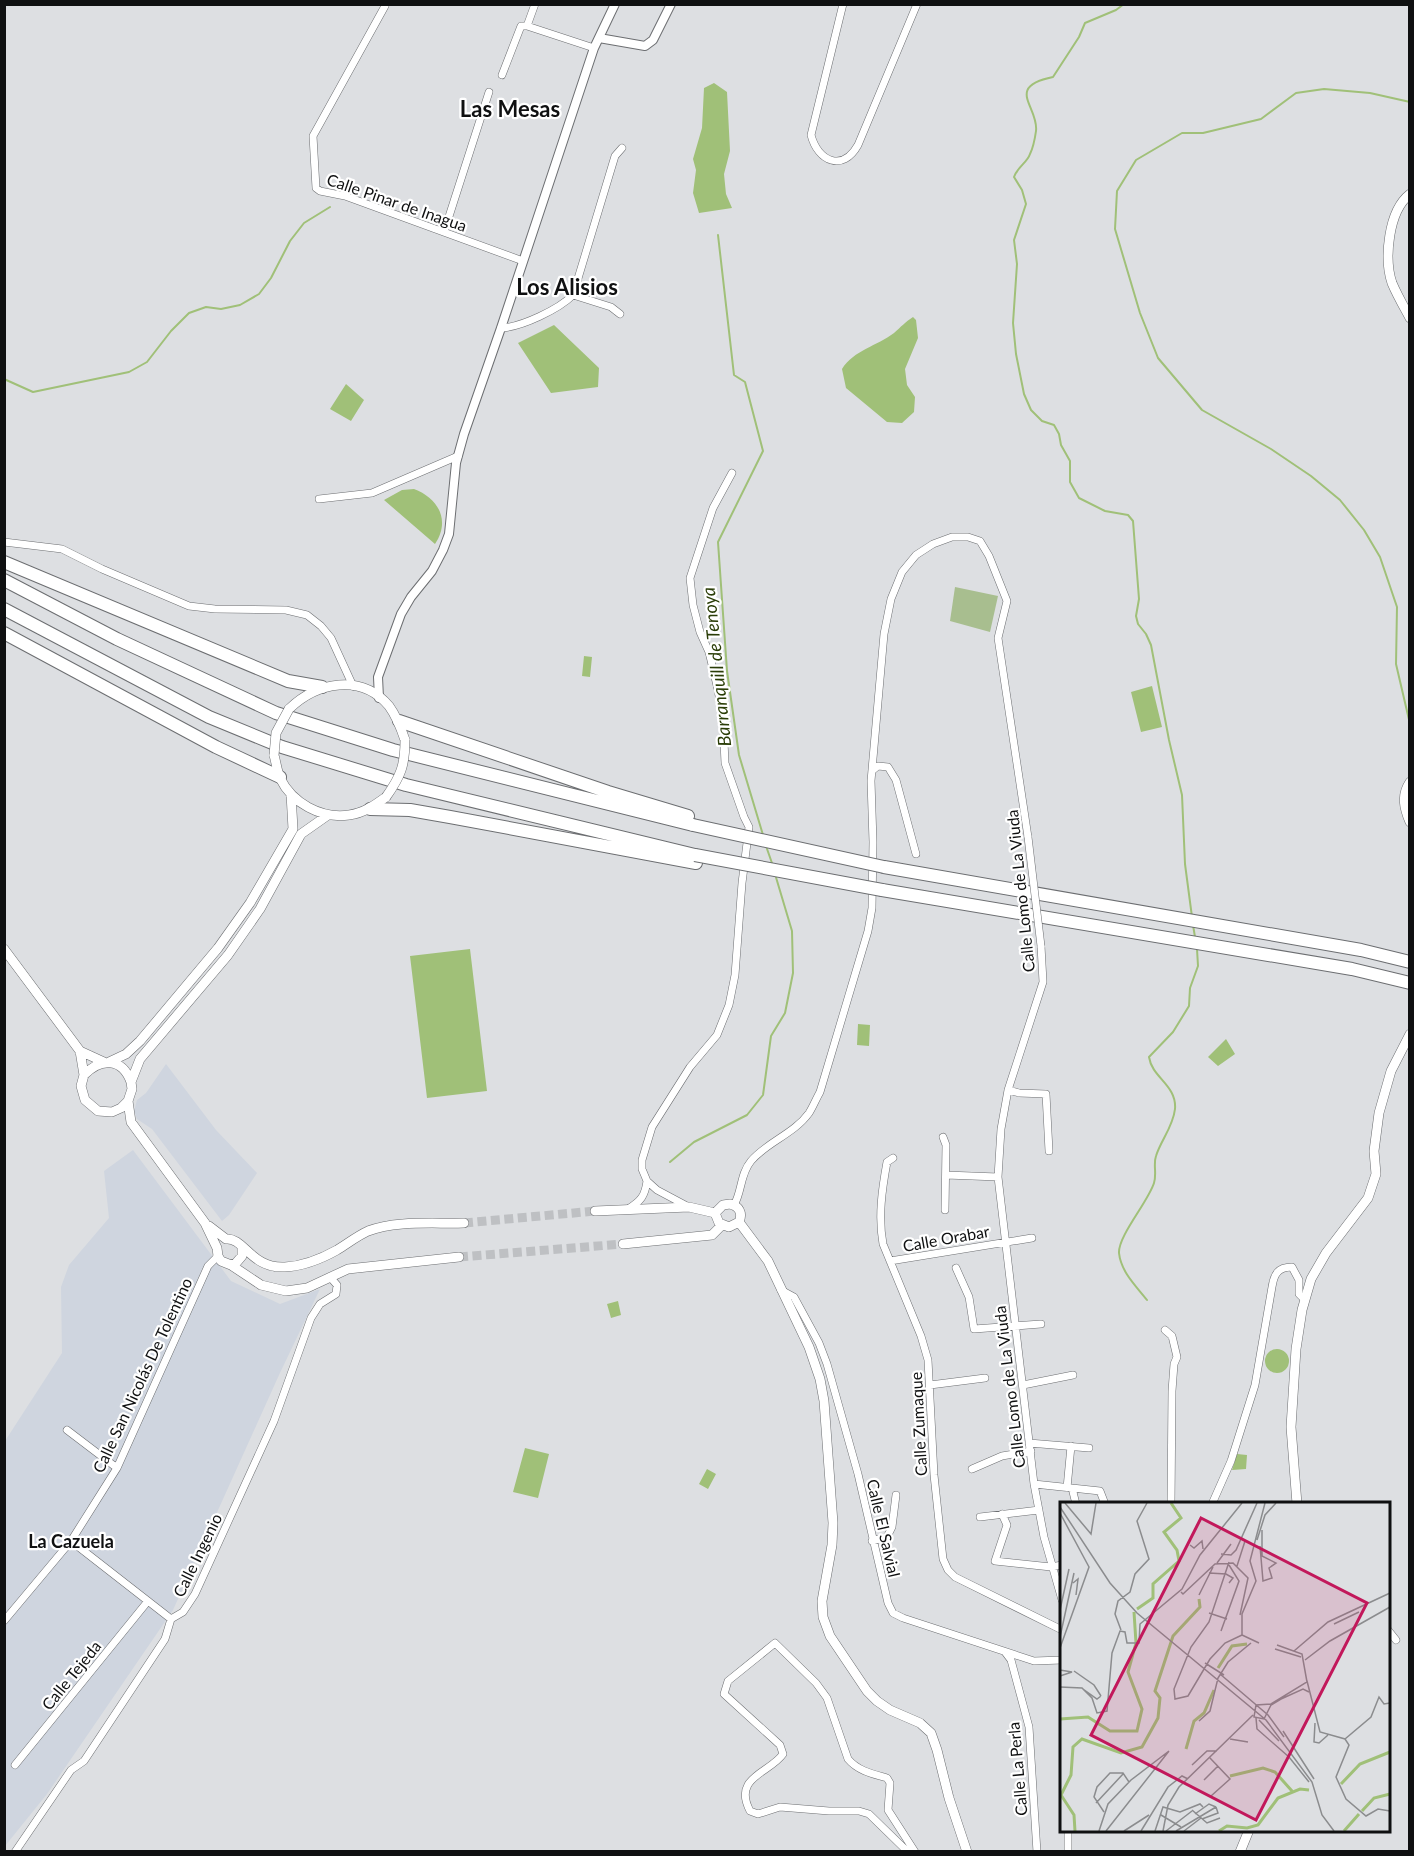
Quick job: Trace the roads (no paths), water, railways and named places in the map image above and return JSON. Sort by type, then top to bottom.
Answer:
[{"type":"highway","points":[[4,561],[288,681],[321,687]]},
{"type":"highway","points":[[4,580],[117,639],[276,713],[393,750],[884,867],[1361,950],[1410,962]]},
{"type":"highway","points":[[4,609],[209,717],[282,747],[406,785],[696,859]]},
{"type":"highway","points":[[4,633],[216,747],[280,777]]},
{"type":"highway","points":[[399,721],[694,822]]},
{"type":"highway","points":[[370,809],[430,813],[1148,933],[1352,969],[1410,983]]},
{"type":"main road","points":[[1410,194],[1405,198],[1392,222],[1388,255],[1392,282],[1410,318]]},
{"type":"main road","points":[[339,685],[357,687],[379,698],[388,706],[399,721],[405,740],[405,761],[398,780],[386,796],[370,809],[349,815],[328,815],[308,807],[291,794],[280,777],[274,755],[276,733],[289,709],[301,697],[321,687],[339,685]]},
{"type":"main road","points":[[1410,782],[1404,793],[1404,803],[1410,822]]},
{"type":"main road","points":[[84,1075],[91,1067],[126,1054],[140,1041],[218,948],[250,903],[293,829],[291,794]]},
{"type":"main road","points":[[131,1082],[141,1059],[228,955],[260,909],[301,834],[328,815]]},
{"type":"main road","points":[[4,949],[80,1051],[84,1075],[81,1086],[85,1100],[98,1111],[112,1112],[131,1122],[205,1223],[220,1261],[231,1265],[261,1285],[286,1291],[307,1288],[348,1269],[459,1257]]},
{"type":"main road","points":[[1297,1502],[1292,1427],[1296,1349],[1305,1300],[1311,1279],[1326,1253],[1368,1198],[1376,1174],[1374,1151],[1379,1113],[1391,1071],[1410,1034]]},
{"type":"main road","points":[[80,1051],[122,1067],[129,1075],[132,1089],[128,1101],[121,1108],[112,1112]]},
{"type":"main road","points":[[128,1101],[131,1122]]},
{"type":"main road","points":[[715,1213],[723,1205],[734,1205],[740,1210],[739,1222],[768,1261],[809,1347],[820,1379],[824,1401],[833,1523],[832,1545],[822,1601],[823,1617],[830,1636],[877,1701],[890,1710],[920,1724],[931,1733],[967,1851]]},
{"type":"main road","points":[[595,1211],[689,1207],[715,1213],[722,1225],[733,1227],[739,1222]]},
{"type":"main road","points":[[205,1223],[226,1239],[236,1240],[253,1258],[268,1266],[284,1267],[309,1263],[336,1251],[366,1232],[383,1226],[464,1223]]},
{"type":"main road","points":[[623,1244],[712,1235],[722,1225]]},
{"type":"main road","points":[[217,1252],[221,1242],[226,1239]]},
{"type":"main road","points":[[231,1265],[242,1256],[242,1247]]},
{"type":"main road","points":[[1240,1851],[1248,1832]]},
{"type":"street","points":[[527,26],[535,4]]},
{"type":"street","points":[[379,698],[378,676],[401,614],[411,597],[432,571],[443,550],[452,517],[458,456],[464,434],[594,48],[615,4]]},
{"type":"street","points":[[599,38],[645,46],[653,40],[671,4]]},
{"type":"street","points":[[843,4],[811,135],[820,155],[830,160],[841,160],[853,154],[917,4]]},
{"type":"street","name":"Calle Pinar de Inagua","points":[[385,6],[313,136],[314,184],[320,191],[345,196],[523,261]]},
{"type":"street","points":[[502,75],[521,26],[594,48]]},
{"type":"street","points":[[444,232],[489,92]]},
{"type":"street","points":[[501,328],[513,327],[544,313],[564,303],[573,295],[615,156],[622,148]]},
{"type":"street","points":[[573,295],[611,307],[620,314]]},
{"type":"street","points":[[319,499],[372,493],[458,456]]},
{"type":"street","points":[[626,1210],[638,1203],[645,1195],[646,1181],[642,1160],[652,1127],[690,1067],[717,1035],[729,1005],[735,975],[749,827],[725,763],[723,720],[709,652],[700,632],[693,605],[690,578],[713,508],[732,473]]},
{"type":"street","name":"Calle Lomo de La Viuda","points":[[873,770],[884,634],[891,599],[902,572],[916,555],[933,544],[952,537],[968,537],[980,542],[990,556],[1007,601],[998,638],[1028,837],[1043,982],[1008,1090],[1001,1129],[998,1177],[1034,1484],[1051,1567],[1060,1594]]},
{"type":"street","points":[[4,542],[62,549],[102,569],[189,606],[215,609],[286,610],[307,615],[331,638],[344,667],[357,687],[378,676]]},
{"type":"street","points":[[339,685],[344,667]]},
{"type":"street","points":[[734,1205],[739,1197],[740,1185],[749,1163],[808,1114],[820,1092],[868,931],[872,908],[871,781],[873,770],[879,766],[888,767],[896,780],[916,854]]},
{"type":"street","points":[[1008,1090],[1019,1093],[1046,1094],[1049,1151]]},
{"type":"street","points":[[943,1137],[946,1145],[945,1210]]},
{"type":"street","name":"Calle Zumaque","points":[[892,1158],[887,1162],[881,1201],[882,1234],[928,1360],[934,1474],[943,1559],[948,1570],[955,1577],[1060,1629]]},
{"type":"street","points":[[946,1175],[998,1177]]},
{"type":"street","points":[[646,1181],[657,1190],[689,1207]]},
{"type":"street","name":"Calle Orabar","points":[[890,1261],[1032,1238]]},
{"type":"street","name":"Calle San Nicolás De Tolentino","points":[[4,1621],[71,1540],[117,1468],[207,1266],[217,1252]]},
{"type":"street","points":[[1212,1502],[1231,1461],[1255,1385],[1274,1276],[1278,1270],[1292,1267],[1299,1280],[1299,1294],[1305,1300]]},
{"type":"street","points":[[956,1268],[969,1298],[974,1329],[1041,1324]]},
{"type":"street","name":"Calle Ingenio","points":[[15,1851],[71,1770],[84,1761],[165,1640],[171,1619],[183,1612],[195,1594],[274,1421],[311,1318],[320,1304],[336,1294],[337,1285],[330,1278]]},
{"type":"street","name":"Calle El Salvial","points":[[781,1290],[794,1297],[823,1353],[858,1474],[888,1604],[893,1613],[1034,1661],[1060,1660]]},
{"type":"street","points":[[1165,1330],[1172,1336],[1177,1357],[1174,1364],[1172,1391],[1171,1502]]},
{"type":"street","points":[[1023,1385],[1073,1375]]},
{"type":"street","points":[[930,1386],[985,1378]]},
{"type":"street","points":[[66,1430],[117,1468]]},
{"type":"street","points":[[1029,1443],[1089,1448]]},
{"type":"street","points":[[1071,1446],[1070,1488],[1076,1502]]},
{"type":"street","points":[[972,1469],[1002,1456],[1031,1451]]},
{"type":"street","points":[[1034,1484],[1100,1491],[1105,1502]]},
{"type":"street","points":[[872,1541],[887,1537],[892,1527],[896,1495]]},
{"type":"street","points":[[980,1517],[1039,1510]]},
{"type":"street","points":[[1002,1514],[1006,1525],[995,1561],[1051,1567],[1060,1565]]},
{"type":"street","points":[[71,1540],[171,1619]]},
{"type":"street","name":"Calle Tejeda","points":[[15,1765],[148,1601]]},
{"type":"street","points":[[1390,1631],[1396,1640]]},
{"type":"street","points":[[908,1851],[869,1814],[859,1811],[780,1807],[758,1814],[750,1811],[746,1804],[746,1790],[750,1782],[760,1770],[777,1762],[783,1754],[780,1745],[724,1694],[728,1681],[775,1643],[816,1683],[826,1698],[848,1760],[864,1771],[887,1778],[890,1783],[888,1810],[915,1851]]},
{"type":"street","name":"Calle La Perla","points":[[1005,1652],[1011,1660],[1029,1727],[1037,1851]]},
{"type":"street","points":[[1068,1832],[1068,1851]]},
{"type":"street","points":[[962,1834],[962,1851]]},
{"type":"waterway","points":[[1124,4],[1116,10],[1085,23],[1079,37],[1053,77],[1038,81],[1030,86],[1027,92],[1027,99],[1036,122],[1036,131],[1029,157],[1014,177],[1022,190],[1026,204],[1014,240],[1017,264],[1013,323],[1024,394],[1031,410],[1042,421],[1054,425],[1059,434],[1061,445],[1070,461],[1070,482],[1079,498],[1105,511],[1128,515],[1133,521],[1139,599],[1136,616],[1138,624],[1151,645],[1182,795],[1185,864],[1192,917]]},
{"type":"waterway","points":[[1410,102],[1370,93],[1324,89],[1296,93],[1261,119],[1203,133],[1182,133],[1136,160],[1117,191],[1115,229],[1140,313],[1158,358],[1202,410],[1271,449],[1311,476],[1340,500],[1364,530],[1380,557],[1397,607],[1396,664],[1410,724]]},
{"type":"waterway","points":[[4,379],[33,392],[129,372],[147,362],[171,331],[189,313],[206,307],[221,309],[240,305],[259,294],[271,278],[290,241],[304,223],[330,207]]},
{"type":"waterway","name":"Barranquill de Tenoya","points":[[718,235],[734,375],[745,382],[763,451],[718,542],[727,671],[739,755],[763,835]]},
{"type":"waterway","name":"Barranquill de Tenoya","points":[[766,846],[773,866]]},
{"type":"waterway","name":"Barranquill de Tenoya","points":[[670,1162],[694,1142],[747,1115],[763,1095],[771,1036],[785,1013],[793,973],[792,931],[775,874]]},
{"type":"waterway","points":[[1193,925],[1195,937]]},
{"type":"waterway","points":[[1147,1300],[1130,1278],[1120,1260],[1119,1253],[1128,1228],[1151,1191],[1154,1183],[1156,1156],[1174,1116],[1175,1101],[1155,1071],[1149,1057],[1173,1032],[1189,1006],[1190,988],[1198,966],[1197,949]]},
{"type":"tunnel","points":[[464,1223],[595,1211]]},
{"type":"tunnel","points":[[459,1257],[623,1244]]},
{"type":"district","name":"Las Mesas","points":[[510,108]]},
{"type":"district","name":"Los Alisios","points":[[567,286]]},
{"type":"district","name":"La Cazuela","points":[[71,1541]]}]
